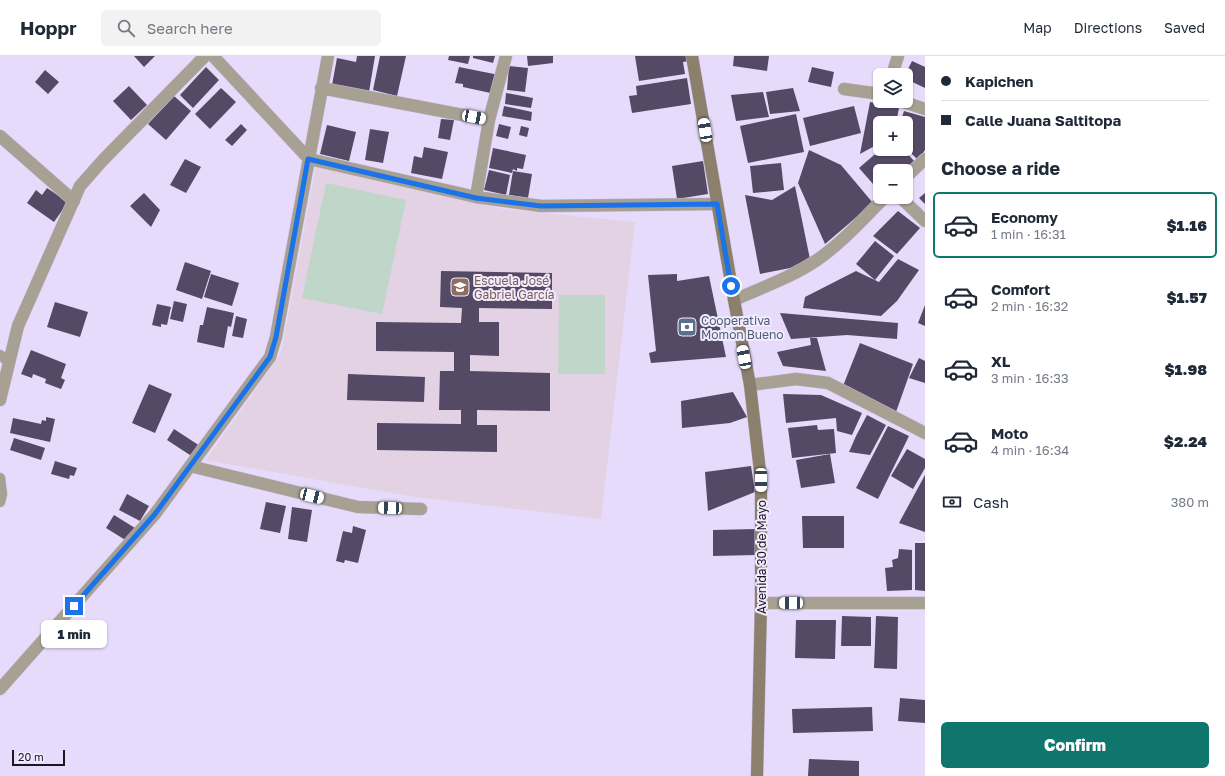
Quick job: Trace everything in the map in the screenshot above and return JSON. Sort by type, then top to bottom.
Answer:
[{"type":"main road","name":"Avenida 30 de Mayo","points":[[692,56],[750,385],[761,480],[761,603],[757,776]]},
{"type":"street","points":[[0,400],[5,358],[80,186],[103,160],[205,56]]},
{"type":"street","points":[[213,56],[308,159],[476,198],[541,206],[717,204]]},
{"type":"street","points":[[0,689],[155,514],[270,357],[276,337],[328,56]]},
{"type":"street","points":[[476,198],[489,120],[506,56]]},
{"type":"street","points":[[894,68],[898,56]]},
{"type":"street","points":[[321,88],[489,120]]},
{"type":"street","points":[[844,89],[873,93]]},
{"type":"street","points":[[913,105],[925,109]]},
{"type":"street","points":[[0,136],[74,201]]},
{"type":"street","points":[[913,170],[925,158]]},
{"type":"street","points":[[734,300],[794,274],[817,260],[846,238],[878,204]]},
{"type":"street","points":[[907,204],[925,221]]},
{"type":"street","points":[[750,385],[796,379],[828,383],[925,433]]},
{"type":"street","points":[[190,466],[358,507],[421,509]]},
{"type":"street","points":[[761,603],[925,603]]},
{"type":"lane","points":[[0,478],[2,494],[0,502]]},
{"type":"shaded area","name":"Escuela José Gabriel García","points":[[316,165],[503,209],[635,222],[601,519],[408,496],[206,460],[281,353]]},
{"type":"green space","points":[[326,183],[406,200],[382,314],[302,298]]},
{"type":"green space","points":[[559,295],[605,295],[605,374],[558,374]]},
{"type":"building","points":[[134,56],[155,56],[144,67]]},
{"type":"building","points":[[357,56],[375,56],[369,92],[332,85],[337,58],[356,62]]},
{"type":"building","points":[[380,56],[406,56],[397,96],[373,90]]},
{"type":"building","points":[[449,56],[470,56],[468,64],[448,60]]},
{"type":"building","points":[[473,56],[495,56],[493,63],[473,58]]},
{"type":"building","points":[[527,56],[553,56],[553,63],[528,66]]},
{"type":"building","points":[[635,56],[688,56],[689,61],[683,62],[685,74],[639,81]]},
{"type":"building","points":[[734,56],[769,56],[767,71],[733,66]]},
{"type":"building","points":[[912,61],[925,67],[925,88],[913,82],[913,68],[908,68]]},
{"type":"building","points":[[509,66],[528,68],[525,92],[507,90]]},
{"type":"building","points":[[206,67],[219,80],[193,108],[180,95]]},
{"type":"building","points":[[459,67],[499,75],[495,94],[463,87],[463,84],[455,83]]},
{"type":"building","points":[[812,67],[834,72],[831,87],[808,82]]},
{"type":"building","points":[[45,70],[59,82],[48,94],[35,82]]},
{"type":"building","points":[[687,78],[691,104],[632,113],[629,96],[637,95],[636,86]]},
{"type":"building","points":[[129,86],[147,105],[131,120],[113,101]]},
{"type":"building","points":[[221,88],[236,102],[210,129],[195,114]]},
{"type":"building","points":[[793,88],[800,111],[770,114],[766,92]]},
{"type":"building","points":[[763,92],[769,117],[736,121],[731,95]]},
{"type":"building","points":[[506,93],[533,98],[531,108],[505,104]]},
{"type":"building","points":[[174,96],[191,111],[166,140],[148,124]]},
{"type":"building","points":[[870,102],[873,103],[873,108],[899,108],[897,116],[873,116],[873,147],[860,154]]},
{"type":"building","points":[[504,106],[532,112],[531,121],[502,116]]},
{"type":"building","points":[[854,106],[861,133],[810,146],[803,118]]},
{"type":"building","points":[[904,111],[925,117],[925,150],[918,160],[913,155],[913,116],[902,116]]},
{"type":"building","points":[[796,114],[804,152],[748,163],[740,126]]},
{"type":"building","points":[[441,119],[454,120],[450,140],[438,138]]},
{"type":"building","points":[[241,124],[247,130],[232,146],[225,140]]},
{"type":"building","points":[[499,124],[511,127],[508,139],[496,136]]},
{"type":"building","points":[[327,125],[356,132],[349,161],[320,154]]},
{"type":"building","points":[[521,126],[529,128],[527,137],[519,135]]},
{"type":"building","points":[[370,129],[389,132],[383,163],[365,160]]},
{"type":"building","points":[[424,147],[448,152],[442,179],[411,173],[414,156],[422,158]]},
{"type":"building","points":[[493,148],[526,155],[523,169],[517,168],[517,171],[513,169],[512,173],[489,168]]},
{"type":"building","points":[[809,150],[841,165],[873,203],[825,244],[798,183]]},
{"type":"building","points":[[873,156],[910,156],[916,163],[913,166],[913,164],[873,164],[873,184],[859,168]]},
{"type":"building","points":[[185,159],[201,167],[186,193],[170,185]]},
{"type":"building","points":[[703,161],[708,194],[677,199],[672,166]]},
{"type":"building","points":[[781,163],[784,190],[753,193],[750,166]]},
{"type":"building","points":[[489,170],[510,175],[506,195],[484,190]]},
{"type":"building","points":[[513,171],[532,174],[528,198],[509,195]]},
{"type":"building","points":[[795,186],[811,264],[760,274],[745,195],[772,200]]},
{"type":"building","points":[[47,188],[68,202],[54,222],[27,203],[36,190],[42,195]]},
{"type":"building","points":[[144,193],[160,210],[151,227],[130,206]]},
{"type":"building","points":[[925,193],[925,204],[919,198]]},
{"type":"building","points":[[898,211],[920,228],[897,254],[873,236]]},
{"type":"building","points":[[875,241],[894,256],[875,280],[856,264]]},
{"type":"building","points":[[898,259],[919,270],[897,301],[881,316],[803,308],[805,297],[856,271],[879,282]]},
{"type":"building","points":[[185,262],[211,271],[202,299],[176,290]]},
{"type":"building","points":[[441,271],[552,273],[552,309],[479,308],[479,322],[499,322],[499,356],[470,355],[470,371],[550,373],[550,411],[477,410],[477,425],[497,425],[497,452],[377,450],[377,423],[461,424],[461,410],[439,410],[440,371],[454,371],[454,352],[376,351],[376,322],[461,323],[462,308],[440,307]]},
{"type":"building","points":[[211,274],[239,283],[232,306],[204,297]]},
{"type":"building","name":"Cooperativa Momon Bueno","points":[[677,274],[677,281],[709,276],[726,357],[651,363],[649,353],[656,351],[648,275]]},
{"type":"building","points":[[174,301],[187,304],[183,322],[170,319]]},
{"type":"building","points":[[55,302],[88,312],[80,337],[47,327]]},
{"type":"building","points":[[157,304],[171,307],[167,325],[161,324],[161,327],[152,325]]},
{"type":"building","points":[[925,305],[925,326],[918,323]]},
{"type":"building","points":[[207,307],[234,313],[231,327],[228,326],[224,348],[197,342],[200,325],[203,325]]},
{"type":"building","points":[[780,313],[898,323],[897,339],[847,335],[791,339]]},
{"type":"building","points":[[236,316],[247,319],[243,338],[232,336]]},
{"type":"building","points":[[810,338],[817,338],[826,371],[783,366],[777,352],[811,345]]},
{"type":"building","points":[[860,343],[913,364],[896,412],[843,386]]},
{"type":"building","points":[[31,350],[66,364],[61,378],[65,380],[61,389],[45,383],[46,379],[33,374],[32,378],[21,374]]},
{"type":"building","points":[[919,358],[925,361],[925,383],[909,378]]},
{"type":"building","points":[[348,374],[425,377],[424,402],[347,400]]},
{"type":"building","points":[[149,384],[172,394],[155,433],[132,423]]},
{"type":"building","points":[[733,392],[747,417],[730,423],[682,428],[681,401]]},
{"type":"building","points":[[783,394],[821,395],[862,413],[852,435],[837,431],[836,418],[786,423]]},
{"type":"building","points":[[867,415],[886,425],[870,455],[849,452],[856,436]]},
{"type":"building","points":[[46,417],[55,419],[50,442],[10,433],[13,418],[41,424],[42,420],[46,421]]},
{"type":"building","points":[[817,425],[818,430],[834,429],[836,453],[792,458],[788,428]]},
{"type":"building","points":[[888,426],[909,436],[878,499],[856,488]]},
{"type":"building","points":[[174,429],[200,446],[193,457],[167,440]]},
{"type":"building","points":[[14,438],[45,448],[41,460],[10,450]]},
{"type":"building","points":[[907,449],[925,459],[925,468],[913,489],[891,476]]},
{"type":"building","points":[[830,454],[835,483],[801,488],[796,460]]},
{"type":"building","points":[[55,461],[77,468],[74,476],[70,475],[69,479],[51,474]]},
{"type":"building","points":[[751,466],[755,492],[708,511],[705,472]]},
{"type":"building","points":[[925,475],[925,532],[899,523]]},
{"type":"building","points":[[127,494],[149,506],[140,521],[119,510]]},
{"type":"building","points":[[266,502],[286,506],[280,533],[260,529]]},
{"type":"building","points":[[292,507],[312,510],[307,542],[288,539]]},
{"type":"building","points":[[114,515],[135,528],[127,541],[106,528]]},
{"type":"building","points":[[802,516],[844,516],[844,548],[803,548]]},
{"type":"building","points":[[353,526],[366,530],[358,563],[345,560],[344,563],[336,561],[343,531],[352,533]]},
{"type":"building","points":[[755,529],[756,555],[713,556],[713,530]]},
{"type":"building","points":[[915,543],[925,543],[925,591],[915,590]]},
{"type":"building","points":[[899,549],[912,550],[912,590],[887,591],[885,568],[893,567],[892,560],[898,558]]},
{"type":"building","points":[[842,616],[871,617],[871,646],[841,646]]},
{"type":"building","points":[[876,616],[898,617],[897,669],[874,668]]},
{"type":"building","points":[[796,620],[836,620],[835,659],[795,658]]},
{"type":"building","points":[[900,698],[925,700],[925,723],[898,721]]},
{"type":"building","points":[[872,707],[873,731],[793,733],[792,709]]},
{"type":"building","points":[[809,759],[859,761],[859,776],[808,776]]},
{"type":"place","name":"Escuela José Gabriel García","points":[[460,287]]},
{"type":"place","name":"Cooperativa Momon Bueno","points":[[687,327]]},
{"type":"route","points":[[74,606],[155,514],[270,357],[276,337],[308,159],[407,180],[476,198],[541,206],[717,204],[731,286]]}]
